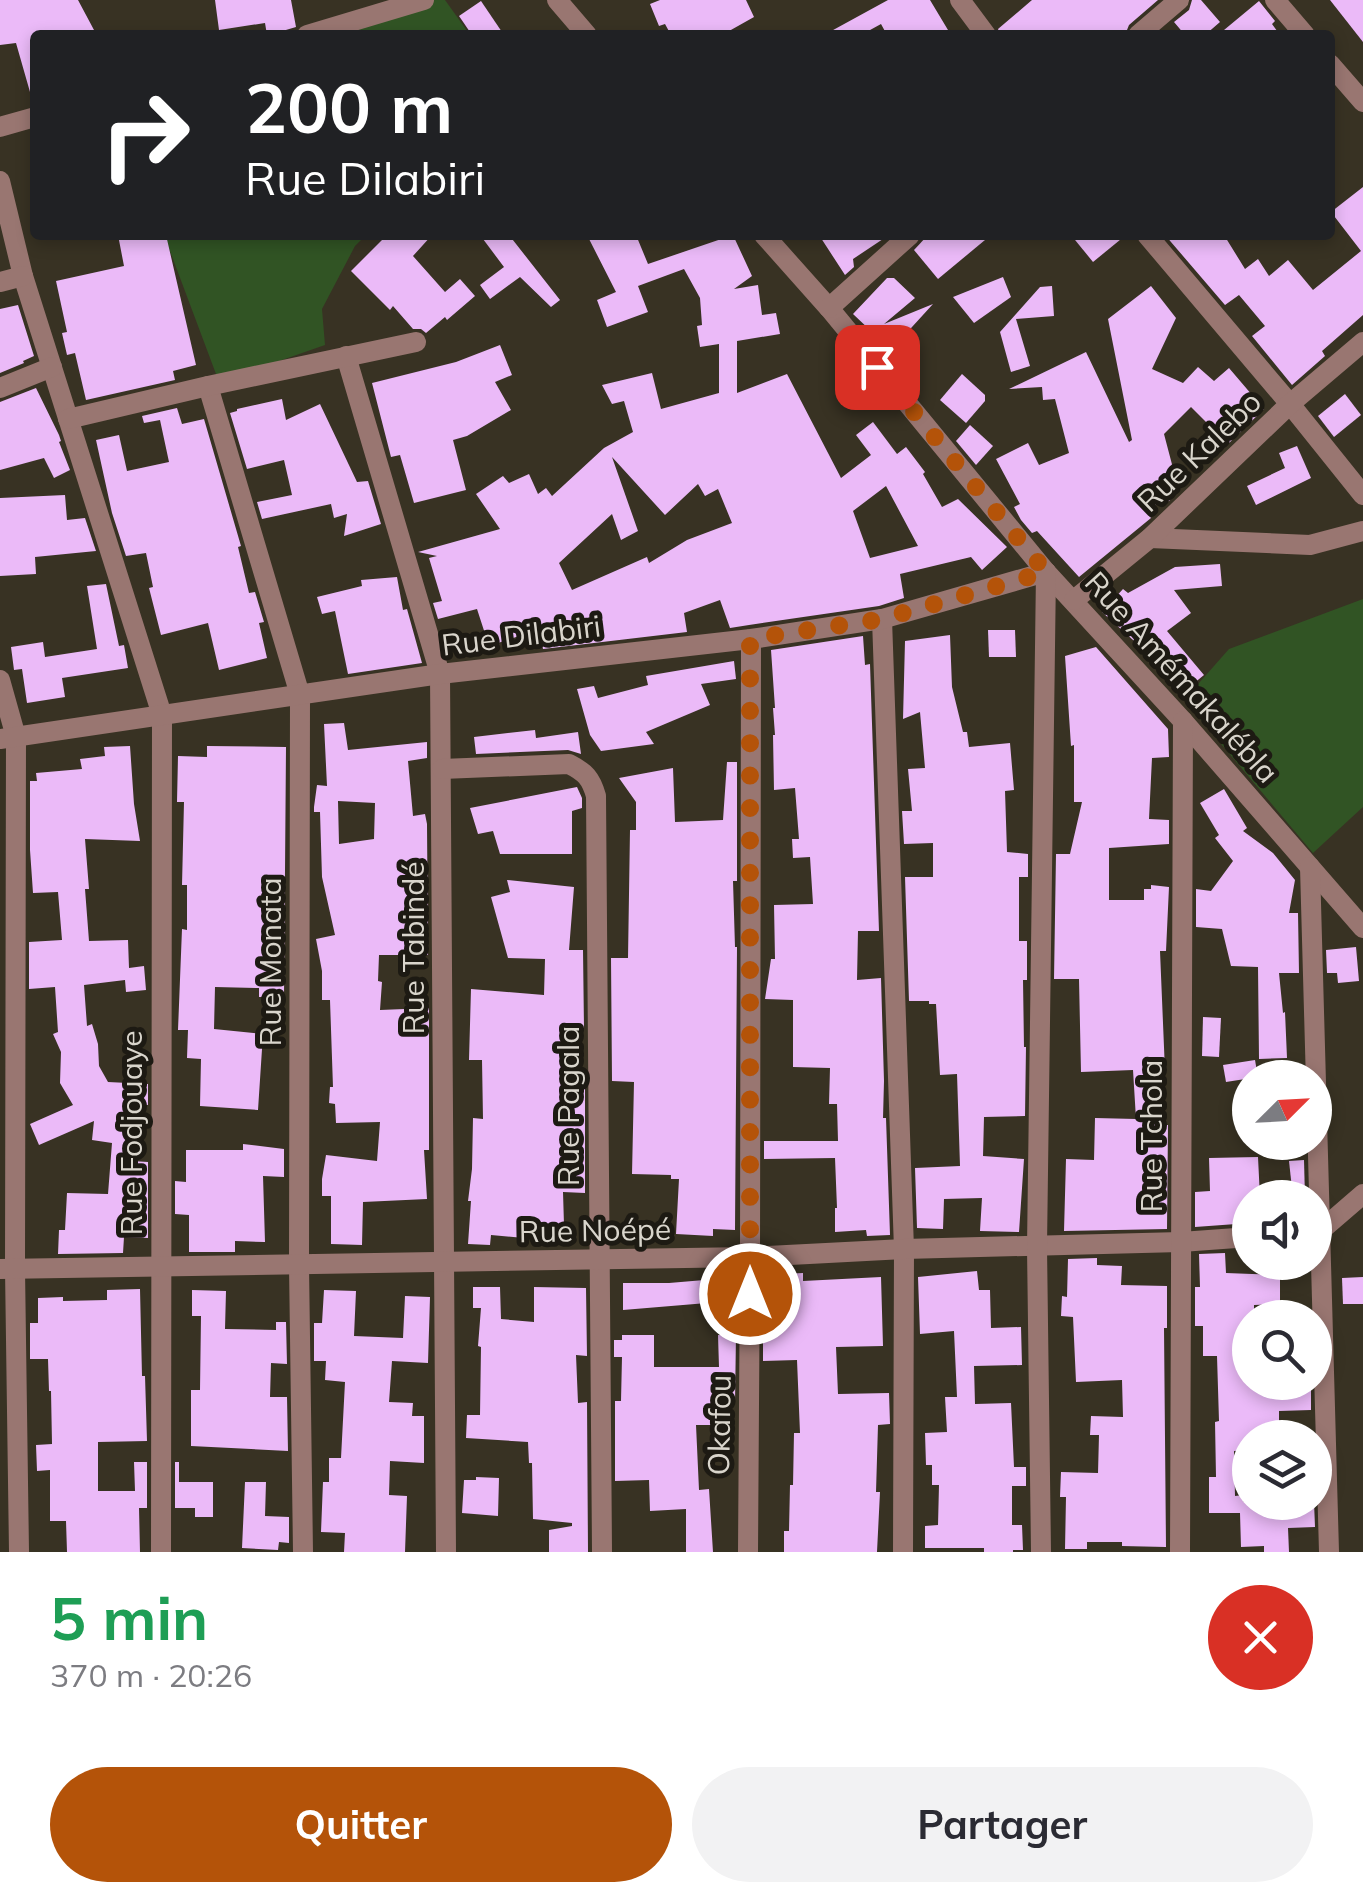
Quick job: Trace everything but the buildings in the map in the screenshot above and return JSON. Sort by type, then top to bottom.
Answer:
[{"type":"street","points":[[325,30],[424,0]]},
{"type":"street","points":[[557,0],[583,30]]},
{"type":"street","points":[[960,0],[982,30]]},
{"type":"street","points":[[1144,30],[1179,0]]},
{"type":"street","points":[[1275,0],[1301,30]]},
{"type":"street","points":[[1335,70],[1363,102]]},
{"type":"street","points":[[0,128],[30,119]]},
{"type":"street","name":"Rue Fodjouaye","points":[[0,181],[24,276],[162,715],[161,1552]]},
{"type":"street","name":"Rue Amémakalébla","points":[[768,240],[1046,572],[1183,721],[1363,928]]},
{"type":"street","points":[[829,308],[904,240]]},
{"type":"street","points":[[1151,240],[1363,495]]},
{"type":"street","points":[[0,282],[24,276]]},
{"type":"street","points":[[68,419],[416,342]]},
{"type":"street","name":"Rue Kalebo","points":[[1074,600],[1150,538],[1290,404],[1363,342]]},
{"type":"street","name":"Rue Tabindé","points":[[346,356],[440,674],[446,1552]]},
{"type":"street","points":[[0,388],[52,367]]},
{"type":"street","name":"Rue Monata","points":[[208,386],[300,694],[303,1552]]},
{"type":"street","points":[[1150,538],[1310,545],[1363,531]]},
{"type":"street","points":[[1041,1552],[1037,1247],[1046,572]]},
{"type":"street","name":"Rue Dilabiri","points":[[8,738],[440,674],[750,639],[882,619],[1046,572]]},
{"type":"street","points":[[882,619],[904,1249],[903,1552]]},
{"type":"street","name":"Okafou","points":[[748,1552],[750,639]]},
{"type":"street","points":[[0,680],[8,738],[8,1269],[19,1552]]},
{"type":"street","name":"Rue Tchola","points":[[1180,1552],[1183,721]]},
{"type":"street","name":"Rue Pagala","points":[[442,770],[569,764],[592,780],[596,796],[602,1552]]},
{"type":"street","points":[[1310,867],[1316,1180]]},
{"type":"street","points":[[1332,1220],[1363,1194]]},
{"type":"street","name":"Rue Noépé","points":[[8,1269],[750,1257],[1232,1238]]},
{"type":"street","points":[[1319,1280],[1329,1552]]},
{"type":"green space","points":[[424,0],[445,0],[466,30],[321,30]]},
{"type":"green space","points":[[166,240],[361,240],[322,309],[325,345],[219,382]]},
{"type":"green space","points":[[1363,599],[1363,807],[1313,853],[1184,700],[1229,649]]},
{"type":"route","points":[[750,1294],[750,639],[882,619],[1046,572],[877,367]]}]
